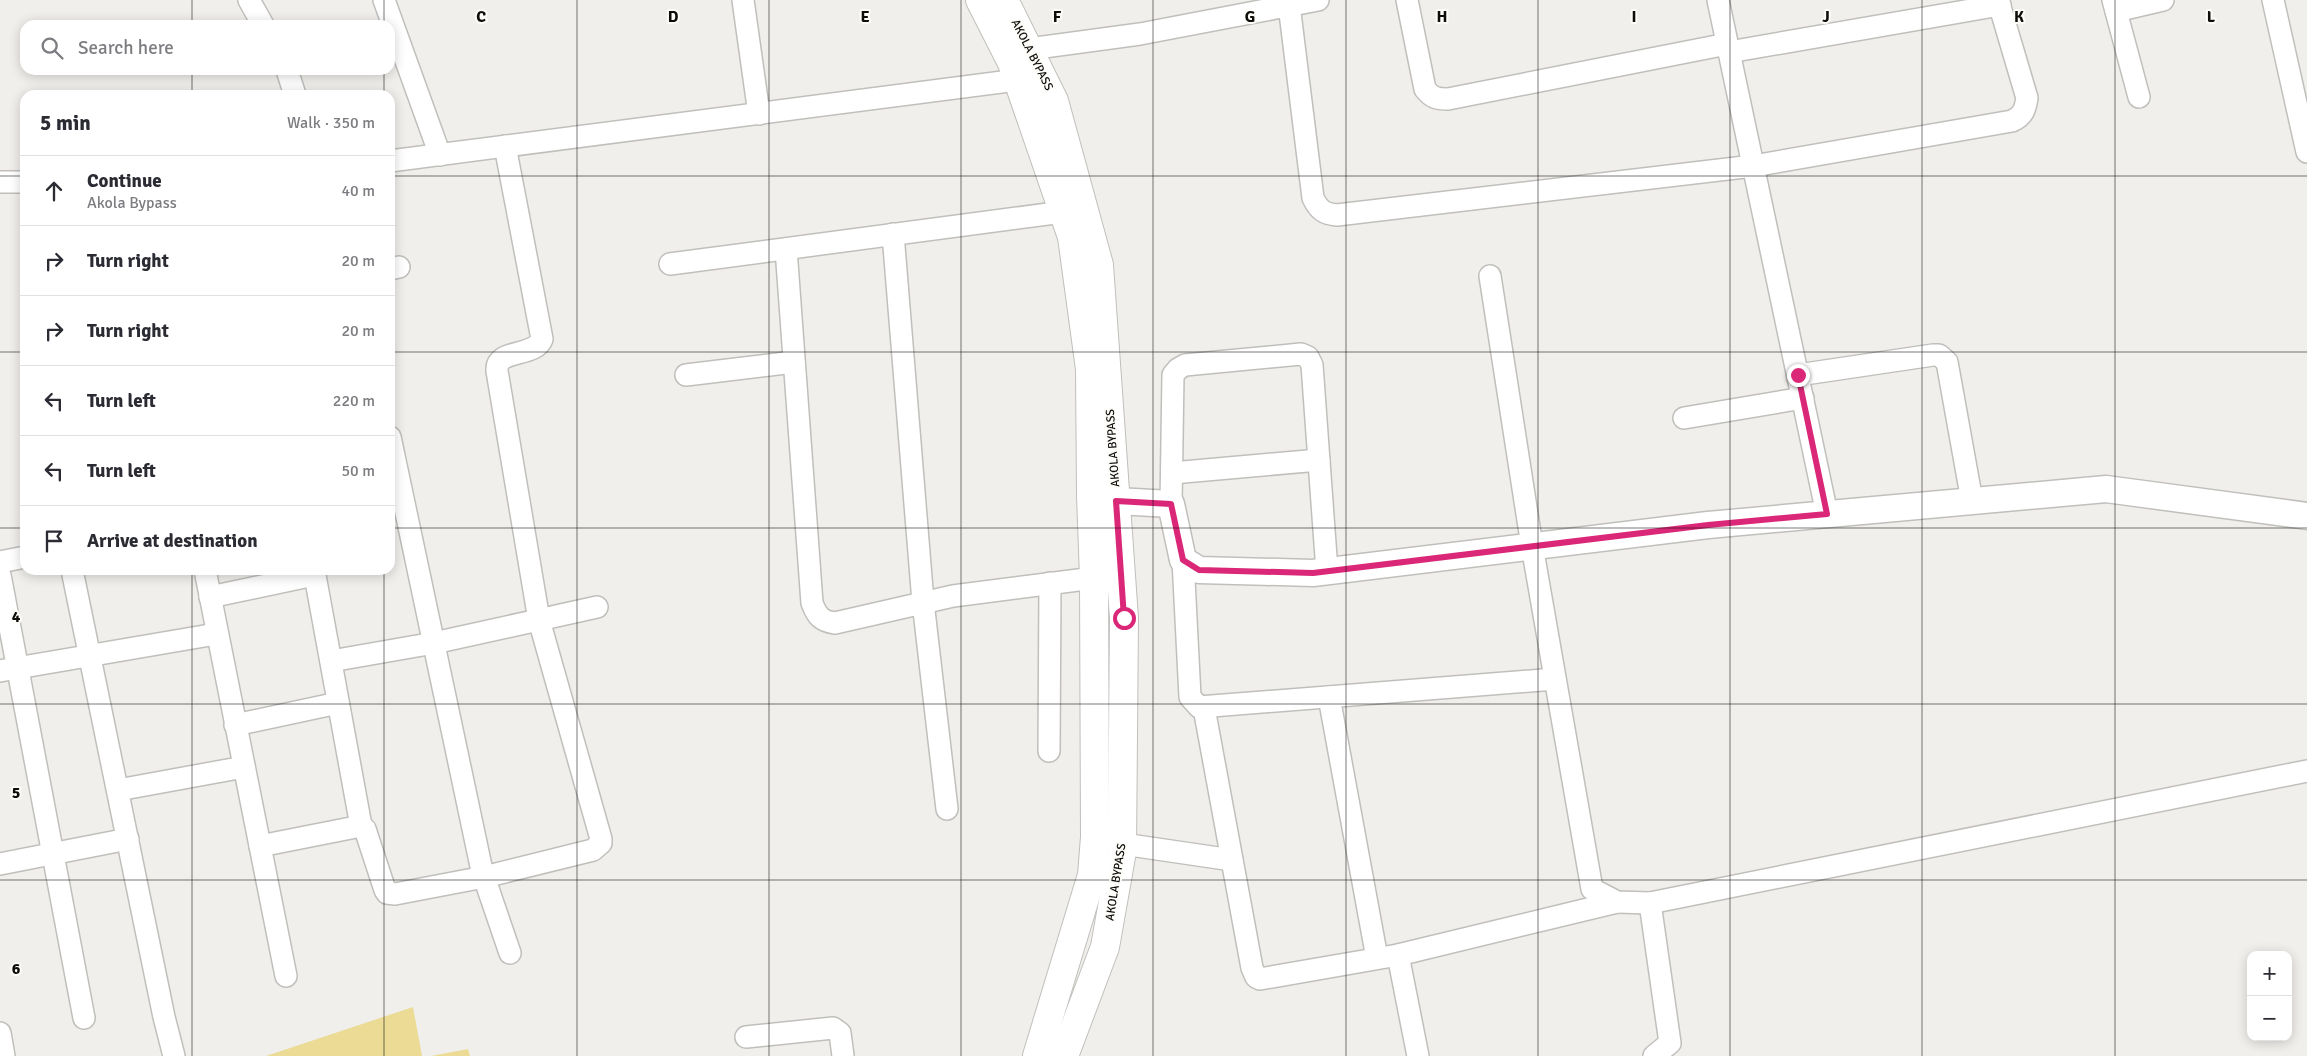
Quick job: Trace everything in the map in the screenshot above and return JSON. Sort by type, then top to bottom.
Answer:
[{"type":"main road","name":"AKOLA BYPASS","points":[[980,0],[1009,56],[1072,237],[1090,369],[1094,578],[1095,837],[1092,875],[1037,1056]]},
{"type":"main road","name":"AKOLA BYPASS","points":[[1004,0],[1054,101],[1099,265],[1124,618],[1123,844],[1105,947],[1064,1056]]},
{"type":"street","points":[[249,0],[260,20]]},
{"type":"street","points":[[384,0],[391,20]]},
{"type":"street","points":[[743,0],[759,114]]},
{"type":"street","points":[[1029,50],[1140,34],[1302,2],[1313,198],[1319,209],[1327,214],[1337,215],[1753,166],[2012,121],[2020,117],[2025,110],[2027,98],[1999,3],[1728,48],[1448,99],[1438,99],[1430,96],[1425,89],[1407,0]]},
{"type":"street","points":[[1718,0],[1827,514]]},
{"type":"street","points":[[2139,97],[2114,5],[2163,0]]},
{"type":"street","points":[[2273,0],[2302,105],[2307,152]]},
{"type":"street","points":[[395,30],[440,155]]},
{"type":"street","points":[[289,75],[293,90]]},
{"type":"street","points":[[395,160],[1018,80]]},
{"type":"street","points":[[315,575],[361,826],[365,829],[387,892],[395,894],[484,877],[593,850],[601,843],[539,620],[496,371],[496,366],[501,359],[536,348],[542,339],[505,146]]},
{"type":"street","points":[[0,182],[20,182]]},
{"type":"street","points":[[670,264],[1063,212]]},
{"type":"street","points":[[893,234],[923,602],[947,808]]},
{"type":"street","points":[[786,249],[812,603],[816,615],[825,622],[835,623],[953,596],[1094,578]]},
{"type":"street","points":[[1490,276],[1532,546],[1592,889],[1617,902]]},
{"type":"street","points":[[1326,571],[1312,365],[1308,357],[1301,354],[1185,365],[1178,369],[1174,376],[1171,504],[1183,560],[1190,697],[1194,703],[1204,708],[1555,679]]},
{"type":"street","points":[[1798,375],[1933,355],[1943,358],[1947,362],[1972,501]]},
{"type":"street","points":[[686,375],[794,362]]},
{"type":"street","points":[[1684,418],[1803,398]]},
{"type":"street","points":[[395,460],[484,877],[510,953]]},
{"type":"street","points":[[1172,473],[1319,460]]},
{"type":"street","points":[[1183,560],[1199,570],[1313,573],[1708,525],[2106,488],[2307,516]]},
{"type":"street","points":[[1116,501],[1171,504]]},
{"type":"street","points":[[0,562],[20,558]]},
{"type":"street","points":[[0,575],[9,669],[54,855],[84,1018]]},
{"type":"street","points":[[73,575],[174,1056]]},
{"type":"street","points":[[206,575],[216,634],[286,976]]},
{"type":"street","points":[[210,597],[302,575]]},
{"type":"street","points":[[1049,751],[1050,583]]},
{"type":"street","points":[[331,661],[434,643],[597,607]]},
{"type":"street","points":[[9,669],[216,634]]},
{"type":"street","points":[[1329,697],[1377,958]]},
{"type":"street","points":[[235,725],[338,703]]},
{"type":"street","points":[[1204,708],[1252,968],[1256,977],[1260,979],[1398,954],[1617,902],[1650,903],[2307,772]]},
{"type":"street","points":[[118,790],[244,767]]},
{"type":"street","points":[[260,846],[361,826]]},
{"type":"street","points":[[0,864],[54,855],[128,839]]},
{"type":"street","points":[[1123,844],[1232,860]]},
{"type":"street","points":[[1650,903],[1670,1043],[1654,1056]]},
{"type":"street","points":[[1398,954],[1418,1056]]},
{"type":"street","points":[[746,1037],[833,1028],[840,1033],[843,1056]]},
{"type":"street","points":[[0,1033],[4,1056]]},
{"type":"shaded area","points":[[413,1007],[422,1056],[266,1056]]},
{"type":"shaded area","points":[[468,1049],[470,1056],[431,1056]]},
{"type":"route","points":[[1124,618],[1116,501],[1171,504],[1183,560],[1199,570],[1313,573],[1708,525],[1827,514],[1798,375]]}]
